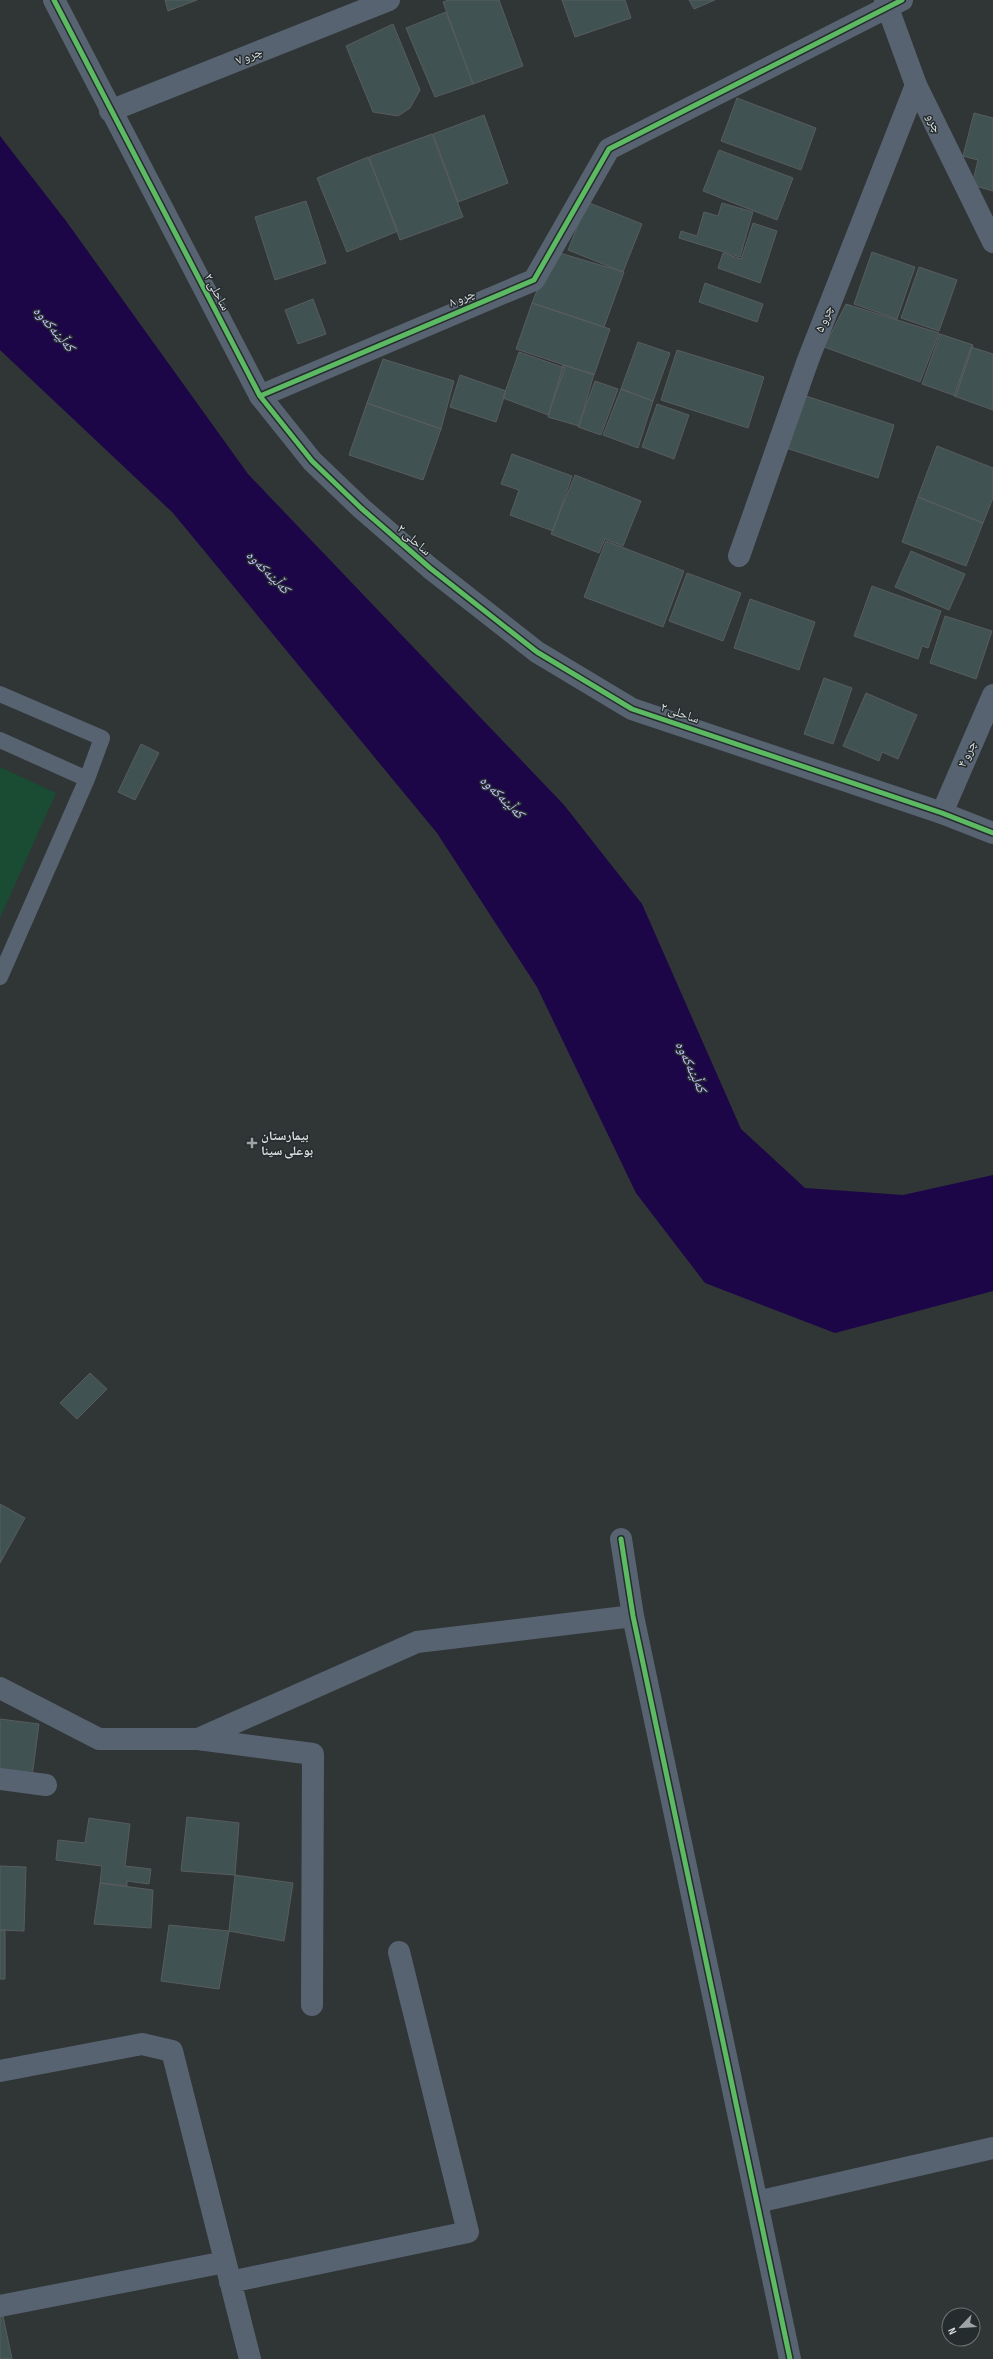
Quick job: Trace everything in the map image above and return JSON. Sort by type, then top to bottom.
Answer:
[{"type":"street","name":"ساحلی ۲","points":[[54,0],[110,111],[260,396],[312,461],[361,508],[430,568],[537,652],[632,708],[942,813],[993,833]]},
{"type":"street","name":"چرو ۷","points":[[110,111],[389,0]]},
{"type":"street","name":"چرو","points":[[891,2],[916,85],[993,242]]},
{"type":"street","name":"چرو ۸","points":[[260,396],[534,280],[609,148],[891,2]]},
{"type":"street","name":"چرو ۵","points":[[739,556],[808,360],[916,85]]},
{"type":"street","name":"چرو ۴","points":[[942,813],[993,695]]},
{"type":"street","points":[[621,1539],[633,1616],[790,2359]]},
{"type":"street","points":[[198,1740],[417,1642],[633,1616]]},
{"type":"street","points":[[0,1688],[99,1739],[198,1740],[313,1754],[312,2005]]},
{"type":"street","points":[[0,1779],[46,1785]]},
{"type":"street","points":[[0,2306],[227,2272],[468,2232],[399,1952]]},
{"type":"street","points":[[0,2071],[142,2044],[172,2051],[250,2359]]},
{"type":"street","points":[[756,2202],[993,2148]]},
{"type":"lane","points":[[0,694],[102,738],[87,779],[0,977]]},
{"type":"lane","points":[[0,740],[87,779]]},
{"type":"green space","points":[[0,767],[56,793],[0,918]]},
{"type":"water","name":"کەڵینەکەوە","points":[[0,136],[66,221],[248,474],[564,805],[642,904],[741,1129],[805,1188],[903,1195],[993,1175],[993,1291],[835,1333],[705,1283],[636,1193],[537,987],[437,833],[173,513],[0,350]]},
{"type":"building","points":[[165,0],[197,0],[168,11]]},
{"type":"building","points":[[449,0],[499,0],[523,66],[473,84],[443,2]]},
{"type":"building","points":[[562,0],[625,0],[631,18],[575,37]]},
{"type":"building","points":[[689,0],[715,0],[694,9]]},
{"type":"building","points":[[446,12],[473,84],[435,97],[406,28]]},
{"type":"building","points":[[393,24],[420,90],[410,108],[398,116],[373,112],[346,46]]},
{"type":"building","points":[[737,98],[816,128],[801,170],[721,141]]},
{"type":"building","points":[[974,113],[993,118],[993,191],[972,185],[978,160],[963,156]]},
{"type":"building","points":[[484,115],[508,183],[458,202],[433,134]]},
{"type":"building","points":[[432,134],[463,217],[400,240],[369,157]]},
{"type":"building","points":[[719,150],[793,178],[777,220],[703,191]]},
{"type":"building","points":[[368,157],[398,231],[347,252],[317,178]]},
{"type":"building","points":[[306,201],[326,263],[275,280],[255,217]]},
{"type":"building","points":[[587,202],[642,224],[623,272],[568,250]]},
{"type":"building","points":[[722,203],[753,212],[740,257],[679,238],[681,231],[697,236],[704,212],[718,216]]},
{"type":"building","points":[[753,223],[777,231],[760,283],[718,268],[723,253],[741,259]]},
{"type":"building","points":[[553,251],[624,272],[604,327],[532,303]]},
{"type":"building","points":[[872,252],[915,267],[897,319],[854,304]]},
{"type":"building","points":[[919,267],[957,280],[939,331],[901,318]]},
{"type":"building","points":[[705,283],[763,304],[757,322],[699,302]]},
{"type":"building","points":[[313,299],[326,334],[298,344],[285,310]]},
{"type":"building","points":[[532,303],[610,329],[594,375],[516,349]]},
{"type":"building","points":[[846,304],[939,333],[920,382],[824,347]]},
{"type":"building","points":[[940,334],[973,345],[956,396],[922,384]]},
{"type":"building","points":[[638,342],[670,353],[653,401],[621,389]]},
{"type":"building","points":[[971,347],[993,354],[993,410],[954,396]]},
{"type":"building","points":[[677,350],[764,377],[748,428],[661,400]]},
{"type":"building","points":[[519,352],[565,368],[548,415],[503,398]]},
{"type":"building","points":[[383,359],[454,381],[441,429],[367,403]]},
{"type":"building","points":[[563,365],[594,374],[579,426],[548,417]]},
{"type":"building","points":[[460,375],[506,391],[496,422],[450,407]]},
{"type":"building","points":[[595,381],[618,389],[601,435],[578,427]]},
{"type":"building","points":[[621,389],[653,401],[638,448],[603,435]]},
{"type":"building","points":[[803,395],[894,425],[878,478],[786,448]]},
{"type":"building","points":[[367,403],[441,429],[423,480],[349,455]]},
{"type":"building","points":[[657,404],[689,415],[674,459],[642,447]]},
{"type":"building","points":[[937,446],[993,468],[993,498],[983,523],[918,497]]},
{"type":"building","points":[[512,454],[572,476],[553,531],[510,515],[519,490],[501,484]]},
{"type":"building","points":[[575,475],[641,501],[623,546],[605,539],[599,553],[551,534]]},
{"type":"building","points":[[918,497],[983,523],[966,566],[902,542]]},
{"type":"building","points":[[606,541],[684,571],[663,627],[584,597]]},
{"type":"building","points":[[911,551],[965,574],[949,610],[895,587]]},
{"type":"building","points":[[687,573],[741,593],[723,641],[669,621]]},
{"type":"building","points":[[872,586],[941,611],[928,648],[922,646],[918,659],[854,636]]},
{"type":"building","points":[[750,599],[815,622],[799,670],[734,648]]},
{"type":"building","points":[[945,616],[992,631],[976,679],[930,663]]},
{"type":"building","points":[[824,678],[852,688],[833,744],[804,734]]},
{"type":"building","points":[[866,693],[917,715],[898,759],[882,752],[879,761],[843,746]]},
{"type":"building","points":[[141,744],[159,753],[135,800],[118,792]]},
{"type":"building","points":[[90,1373],[107,1389],[77,1419],[60,1403]]},
{"type":"building","points":[[0,1504],[25,1518],[0,1563]]},
{"type":"building","points":[[0,1719],[39,1724],[32,1777],[0,1773]]},
{"type":"building","points":[[187,1817],[239,1823],[235,1875],[181,1871]]},
{"type":"building","points":[[89,1818],[130,1824],[125,1866],[151,1869],[149,1884],[127,1881],[127,1886],[100,1883],[102,1866],[56,1860],[58,1840],[85,1843]]},
{"type":"building","points":[[0,1866],[26,1867],[24,1931],[0,1930]]},
{"type":"building","points":[[235,1875],[293,1883],[284,1941],[229,1931]]},
{"type":"building","points":[[100,1883],[153,1890],[151,1928],[94,1924]]},
{"type":"building","points":[[169,1925],[229,1931],[219,1989],[161,1981]]},
{"type":"building","points":[[0,1930],[5,1930],[5,1979],[0,1979]]},
{"type":"building","points":[[0,2316],[3,2316],[12,2359],[0,2359]]},
{"type":"cycle path","points":[[54,0],[260,396],[312,461],[361,508],[430,568],[537,652],[632,709],[942,813],[993,833]]},
{"type":"cycle path","points":[[260,396],[534,280],[609,149],[902,0]]},
{"type":"cycle path","points":[[621,1539],[633,1616],[790,2359]]},
{"type":"place","name":"بیمارستان بوعلی سینا","points":[[252,1143]]}]
